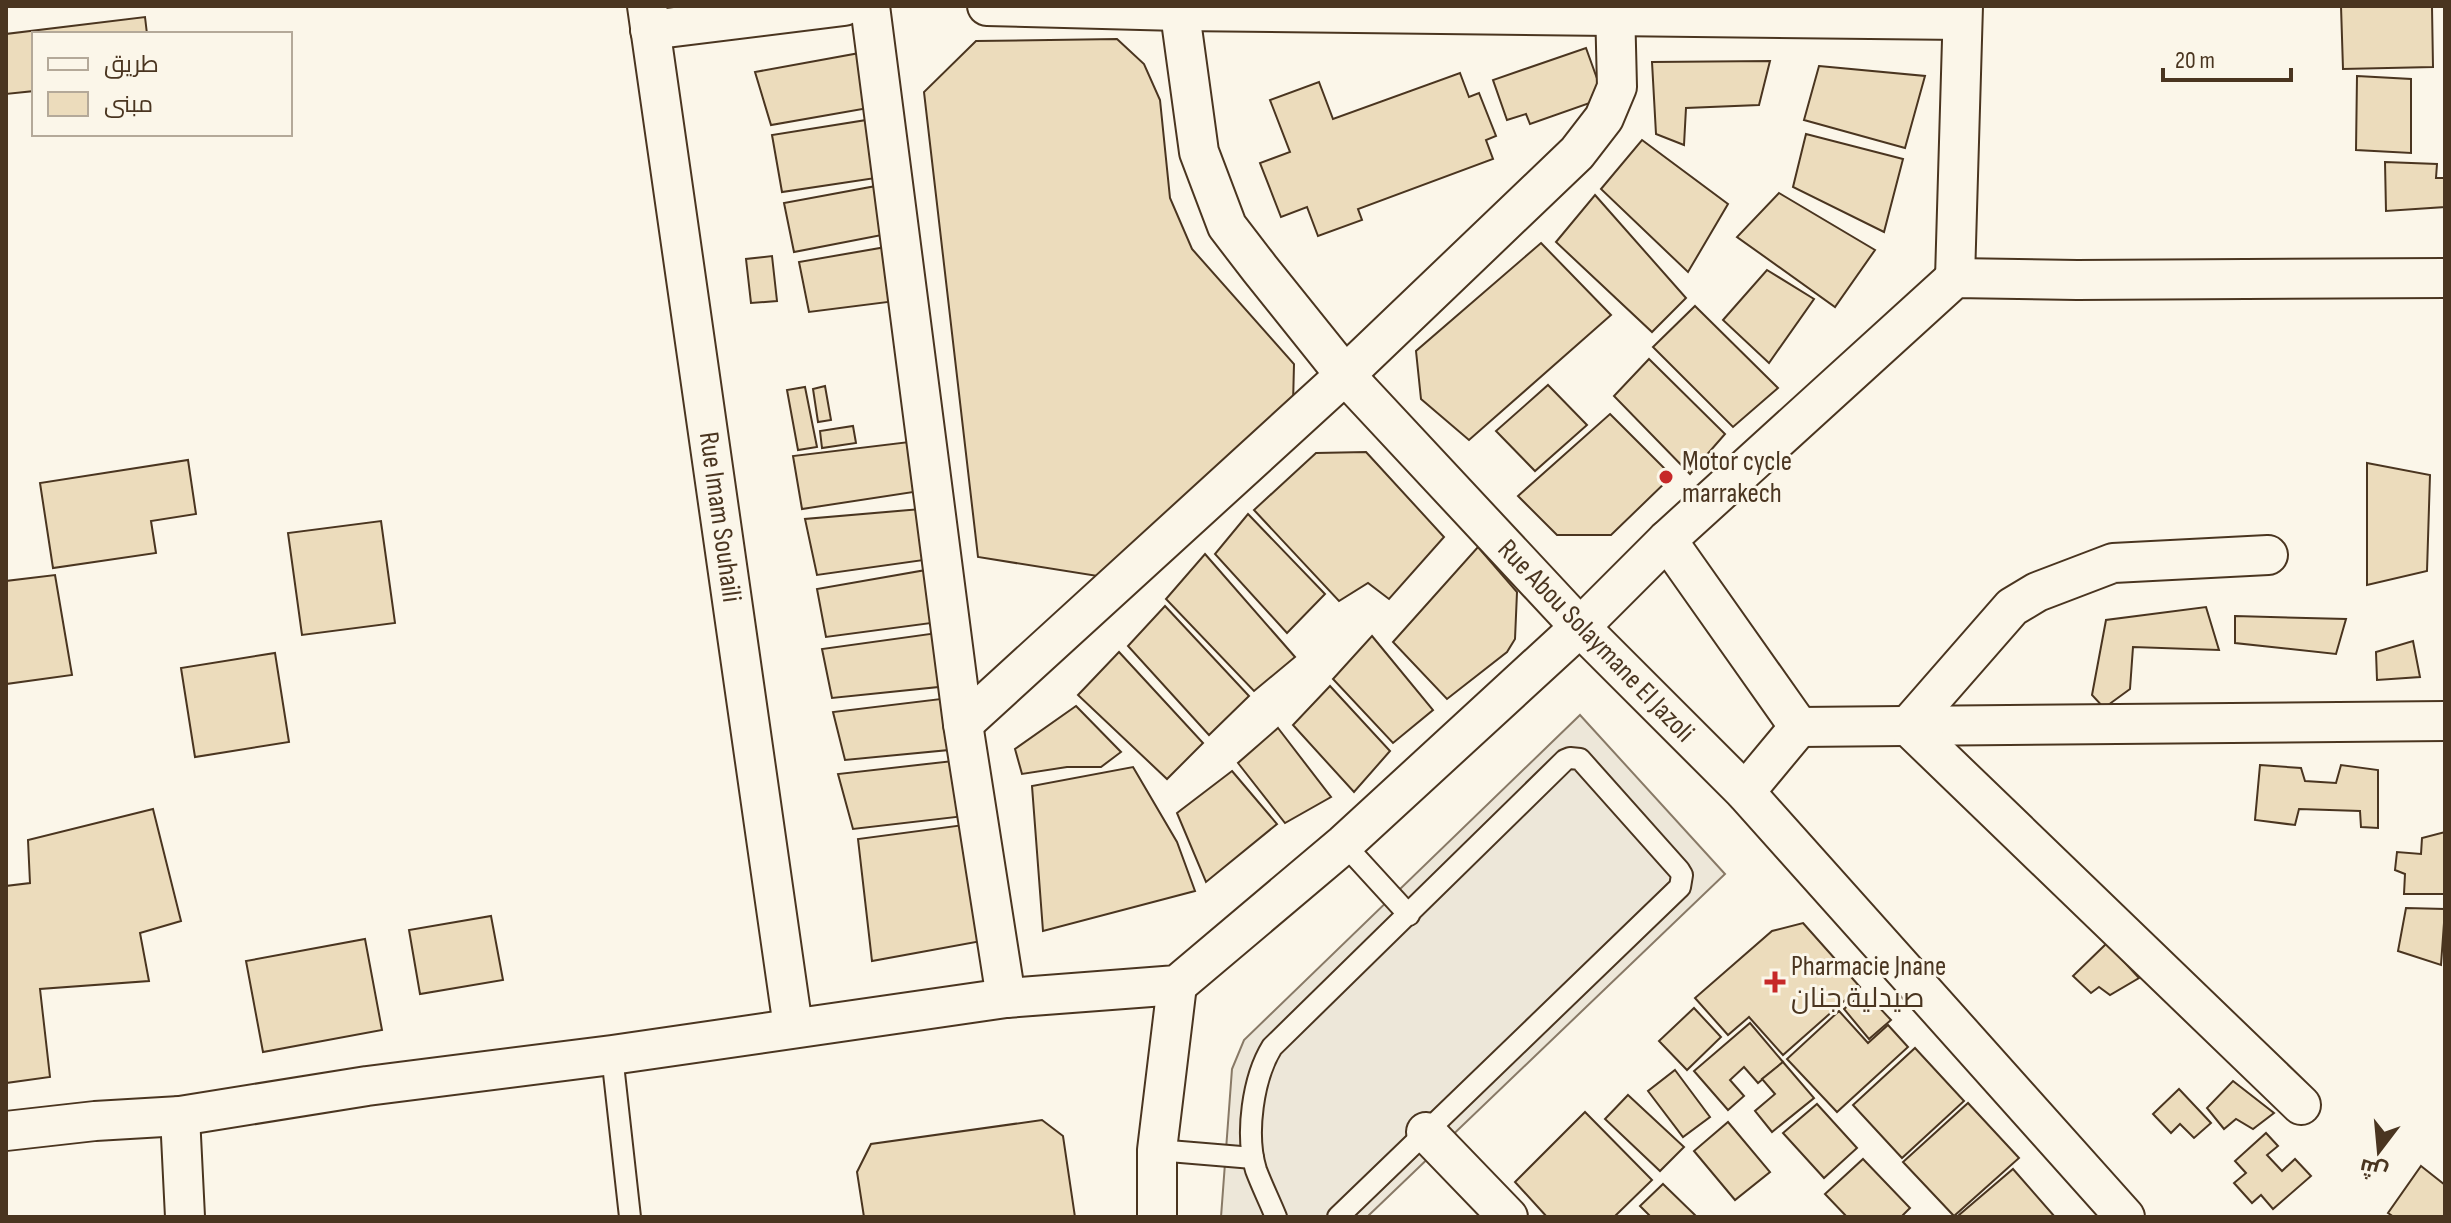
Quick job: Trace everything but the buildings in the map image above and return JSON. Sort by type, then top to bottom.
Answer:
[{"type":"street","points":[[649,18],[844,6]]},
{"type":"street","points":[[870,6],[963,724],[1006,998]]},
{"type":"street","points":[[987,6],[1963,13],[1955,278]]},
{"type":"street","name":"Rue Abou Solaymane El Jazoli","points":[[1179,9],[1199,152],[1227,226],[1345,375],[1580,627],[1745,792],[2125,1217]]},
{"type":"street","points":[[963,724],[1345,375],[1577,153],[1604,118],[1617,87],[1615,11]]},
{"type":"street","name":"Rue Imam Souhaili","points":[[649,18],[793,1027]]},
{"type":"street","points":[[6,1131],[180,1116],[367,1086],[612,1055],[1006,998],[1177,985],[1344,844],[1580,627],[1667,540],[1955,278],[2445,278]]},
{"type":"street","points":[[1667,540],[1799,727]]},
{"type":"street","points":[[1908,726],[2012,607],[2037,592],[2113,563],[2268,555]]},
{"type":"street","points":[[1745,792],[1799,727],[2445,721]]},
{"type":"street","points":[[1908,726],[2301,1105]]},
{"type":"street","points":[[1157,1217],[1157,1150],[1177,985]]},
{"type":"street","points":[[180,1116],[185,1217]]},
{"type":"street","points":[[1426,1132],[1508,1217]]},
{"type":"lane","points":[[1276,1217],[1253,1158],[1251,1141],[1261,1065],[1272,1047],[1570,758],[1584,763],[1682,875],[1677,892],[1338,1217]]},
{"type":"lane","points":[[1344,844],[1409,915]]},
{"type":"lane","points":[[612,1055],[630,1217]]},
{"type":"lane","points":[[1157,1150],[1253,1158]]},
{"type":"shaded area","points":[[1580,715],[1725,874],[1367,1217],[1221,1217],[1232,1069],[1244,1040]]},
{"type":"place","name":"Motor cycle marrakech","points":[[1666,477]]},
{"type":"place","name":"Pharmacie Jnane صيدلية جنان","points":[[1775,982]]}]
